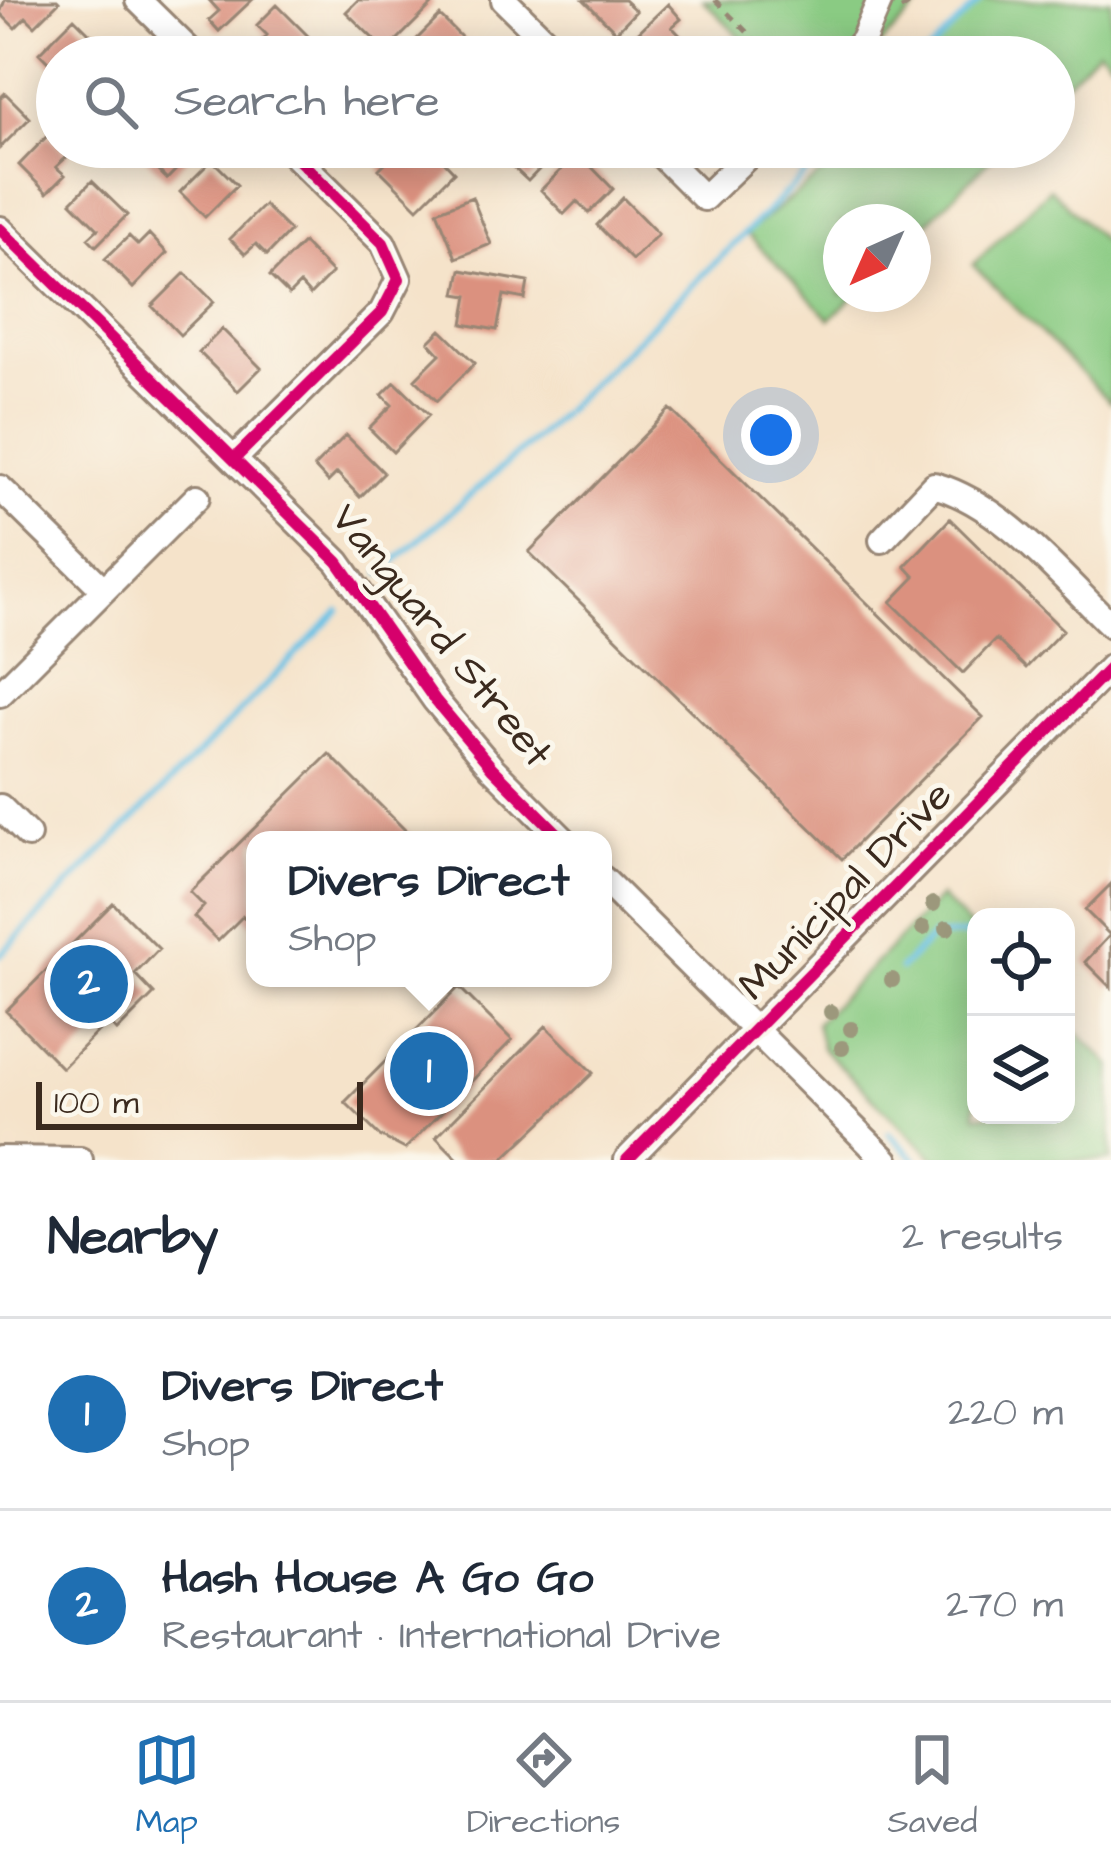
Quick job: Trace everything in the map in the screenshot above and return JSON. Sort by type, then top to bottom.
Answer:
[{"type":"street","points":[[138,0],[175,36]]},
{"type":"street","points":[[504,0],[541,36]]},
{"type":"street","points":[[866,36],[889,5]]},
{"type":"street","points":[[234,459],[382,312],[399,279],[383,244],[307,168]]},
{"type":"street","points":[[674,168],[704,198],[735,168]]},
{"type":"street","name":"Vanguard Street","points":[[0,229],[338,562],[435,700],[492,768],[555,831]]},
{"type":"street","points":[[882,540],[934,485],[964,494],[1026,543],[1111,626]]},
{"type":"street","points":[[0,488],[104,590]]},
{"type":"street","points":[[0,694],[196,497]]},
{"type":"street","name":"Municipal Drive","points":[[627,1160],[1111,667]]},
{"type":"street","points":[[0,807],[28,835]]},
{"type":"street","points":[[612,888],[886,1160]]},
{"type":"street","points":[[0,1159],[80,1160]]},
{"type":"path","points":[[715,0],[751,36]]},
{"type":"path","points":[[889,5],[916,0]]},
{"type":"green space","points":[[703,0],[925,0],[889,36],[740,36]]},
{"type":"green space","points":[[981,0],[1111,0],[1111,61],[1098,49],[1075,73],[1075,36],[945,36]]},
{"type":"green space","points":[[826,168],[981,168],[931,219],[931,204],[823,204],[823,312],[746,233]]},
{"type":"green space","points":[[1050,188],[1111,249],[1111,403],[973,265]]},
{"type":"green space","points":[[940,897],[967,924],[967,1124],[1075,1124],[1075,1030],[1111,1065],[1111,1160],[936,1160],[822,1048],[816,1023]]},
{"type":"building","points":[[5,0],[59,2],[35,26],[26,17],[15,28],[0,13]]},
{"type":"building","points":[[209,0],[252,0],[219,31],[209,20],[219,11]]},
{"type":"building","points":[[358,0],[434,3],[401,36],[371,36],[346,12]]},
{"type":"building","points":[[584,0],[624,0],[636,11],[616,32]]},
{"type":"building","points":[[668,4],[681,19],[672,27],[681,36],[634,36]]},
{"type":"building","points":[[277,5],[308,36],[266,36],[257,25]]},
{"type":"building","points":[[440,16],[460,36],[420,36]]},
{"type":"building","points":[[74,18],[92,36],[56,36]]},
{"type":"building","points":[[5,93],[30,118],[0,148],[0,98]]},
{"type":"building","points":[[36,147],[36,168],[57,168],[65,175],[47,193],[19,165]]},
{"type":"building","points":[[156,168],[178,168],[167,179]]},
{"type":"building","points":[[204,168],[220,168],[237,185],[205,217],[180,192]]},
{"type":"building","points":[[450,168],[454,172],[418,208],[379,169]]},
{"type":"building","points":[[514,168],[541,168],[528,181]]},
{"type":"building","points":[[563,168],[593,168],[613,189],[589,213],[577,201],[564,214],[541,190]]},
{"type":"building","points":[[92,181],[127,215],[96,246],[88,238],[98,229],[71,202]]},
{"type":"building","points":[[472,197],[491,244],[456,258],[437,211]]},
{"type":"building","points":[[623,198],[658,234],[632,260],[597,225]]},
{"type":"building","points":[[264,205],[290,231],[267,255],[256,244],[245,254],[230,239]]},
{"type":"building","points":[[149,234],[167,253],[133,288],[105,259],[129,236],[138,245]]},
{"type":"building","points":[[303,243],[332,273],[310,295],[300,284],[289,295],[270,276]]},
{"type":"building","points":[[461,270],[528,282],[525,299],[504,295],[497,330],[463,324],[468,296],[456,294]]},
{"type":"building","points":[[185,273],[214,302],[180,335],[152,306]]},
{"type":"building","points":[[222,329],[261,368],[238,391],[199,352]]},
{"type":"building","points":[[441,330],[475,363],[437,401],[415,379],[440,354],[429,342]]},
{"type":"building","points":[[395,382],[429,415],[393,452],[369,428],[392,405],[382,395]]},
{"type":"building","points":[[670,409],[983,717],[842,859],[529,552]]},
{"type":"building","points":[[346,435],[384,473],[360,497],[337,473],[328,482],[314,467]]},
{"type":"building","points":[[950,519],[1063,630],[1026,668],[996,639],[963,673],[891,602],[915,577],[905,566]]},
{"type":"building","points":[[329,754],[406,831],[251,831]]},
{"type":"building","points":[[246,836],[246,919],[243,916],[218,941],[194,917],[204,906],[190,892]]},
{"type":"building","points":[[1111,884],[1111,988],[1085,962],[1110,935],[1085,910]]},
{"type":"building","points":[[113,903],[159,949],[135,974],[154,994],[117,1031],[108,1021],[62,1068],[6,1011]]},
{"type":"building","points":[[459,987],[512,1040],[405,1149],[380,1136],[345,1102]]},
{"type":"building","points":[[546,1026],[593,1073],[502,1160],[459,1160],[436,1137]]},
{"type":"waterway","points":[[945,36],[981,0]]},
{"type":"waterway","points":[[381,573],[539,435],[812,168]]},
{"type":"waterway","points":[[0,955],[339,611]]},
{"type":"waterway","points":[[900,969],[932,937],[967,934]]},
{"type":"waterway","points":[[889,1133],[916,1160]]},
{"type":"cycle path","points":[[234,459],[382,312],[399,279],[383,243],[307,168]]},
{"type":"cycle path","points":[[0,229],[338,562],[435,700],[492,768],[555,831]]},
{"type":"cycle path","points":[[627,1160],[1111,667]]},
{"type":"place","name":"Hash House A Go Go","points":[[89,984]]},
{"type":"place","name":"Divers Direct","points":[[429,1071]]}]
